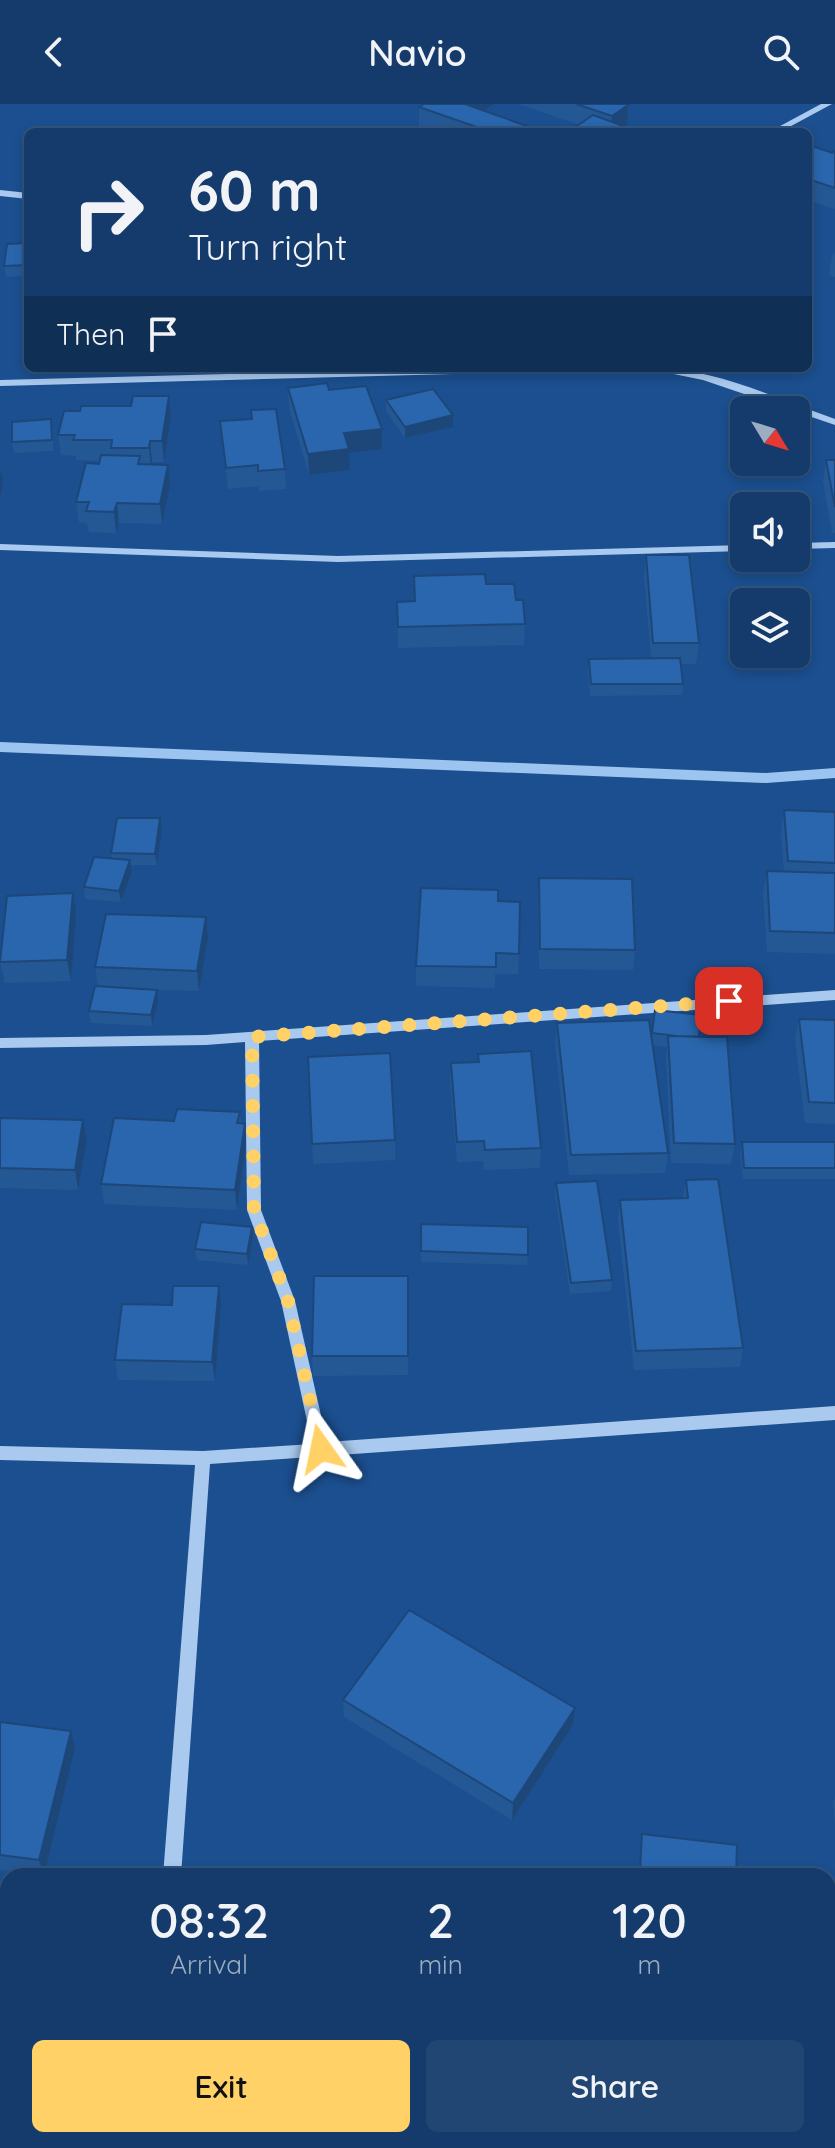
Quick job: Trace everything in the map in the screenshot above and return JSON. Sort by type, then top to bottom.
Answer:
[{"type":"street","points":[[781,128],[828,104]]},
{"type":"street","points":[[0,193],[24,196]]},
{"type":"street","points":[[0,383],[413,372]]},
{"type":"street","points":[[679,372],[705,377],[835,422]]},
{"type":"street","points":[[810,546],[835,545]]},
{"type":"street","points":[[0,547],[338,559],[730,548]]},
{"type":"street","points":[[0,1043],[252,1037],[835,995]]},
{"type":"street","points":[[252,1037],[254,1210],[288,1301],[321,1449]]},
{"type":"street","points":[[0,1453],[203,1458],[835,1413]]},
{"type":"street","points":[[173,1868],[203,1458]]},
{"type":"building","points":[[424,104],[465,104],[532,128],[479,128],[419,107]]},
{"type":"building","points":[[576,104],[626,104],[628,105],[612,116]]},
{"type":"building","points":[[593,115],[629,128],[574,128]]},
{"type":"building","points":[[812,146],[832,153],[835,151],[835,188],[812,180]]},
{"type":"building","points":[[24,243],[24,265],[4,266],[7,244]]},
{"type":"building","points":[[327,383],[329,390],[366,386],[382,429],[344,433],[349,449],[308,454],[288,388]]},
{"type":"building","points":[[433,389],[453,415],[405,427],[386,400]]},
{"type":"building","points":[[133,396],[169,396],[162,441],[150,441],[149,448],[111,448],[112,440],[73,440],[75,435],[58,435],[64,411],[80,411],[81,406],[131,406]]},
{"type":"building","points":[[276,409],[285,469],[258,471],[258,465],[226,468],[220,421],[252,419],[251,410]]},
{"type":"building","points":[[51,419],[52,440],[12,442],[12,422]]},
{"type":"building","points":[[101,455],[140,456],[138,464],[168,465],[160,504],[117,503],[114,512],[86,511],[89,502],[76,502],[86,463],[99,464]]},
{"type":"building","points":[[826,460],[835,460],[835,507]]},
{"type":"building","points":[[646,555],[689,555],[699,643],[653,643]]},
{"type":"building","points":[[485,574],[486,584],[514,584],[516,600],[523,600],[525,624],[398,627],[397,602],[415,601],[414,576]]},
{"type":"building","points":[[680,658],[683,684],[591,684],[589,659]]},
{"type":"building","points":[[784,810],[835,812],[835,863],[788,861]]},
{"type":"building","points":[[117,818],[160,818],[155,854],[111,853]]},
{"type":"building","points":[[94,857],[130,860],[119,891],[84,887]]},
{"type":"building","points":[[767,871],[835,873],[835,933],[770,931]]},
{"type":"building","points":[[539,878],[632,879],[635,950],[540,949]]},
{"type":"building","points":[[421,888],[498,890],[498,901],[520,902],[519,954],[496,953],[496,967],[416,966]]},
{"type":"building","points":[[73,893],[67,960],[0,962],[7,896]]},
{"type":"building","points":[[106,914],[206,917],[197,971],[95,967]]},
{"type":"building","points":[[95,986],[157,990],[151,1015],[89,1011]]},
{"type":"building","points":[[655,1010],[701,1015],[699,1037],[652,1033]]},
{"type":"building","points":[[799,1019],[835,1020],[835,1103],[809,1102]]},
{"type":"building","points":[[649,1020],[668,1153],[571,1155],[557,1023]]},
{"type":"building","points":[[668,1036],[727,1037],[735,1144],[674,1143]]},
{"type":"building","points":[[531,1051],[541,1148],[485,1150],[484,1141],[457,1142],[451,1063],[479,1062],[478,1054]]},
{"type":"building","points":[[390,1053],[395,1140],[312,1144],[308,1057]]},
{"type":"building","points":[[177,1109],[240,1112],[237,1123],[245,1124],[235,1190],[101,1184],[114,1118],[174,1121]]},
{"type":"building","points":[[0,1118],[83,1120],[75,1170],[0,1168]]},
{"type":"building","points":[[742,1142],[835,1142],[835,1168],[744,1168]]},
{"type":"building","points":[[718,1179],[743,1348],[636,1351],[620,1200],[688,1198],[686,1180]]},
{"type":"building","points":[[597,1181],[612,1280],[571,1283],[556,1183]]},
{"type":"building","points":[[201,1222],[252,1227],[247,1254],[195,1249]]},
{"type":"building","points":[[421,1224],[528,1227],[528,1255],[421,1251]]},
{"type":"building","points":[[314,1276],[408,1276],[408,1356],[312,1356]]},
{"type":"building","points":[[173,1286],[219,1286],[212,1362],[115,1360],[122,1304],[172,1305]]},
{"type":"building","points":[[409,1610],[575,1708],[513,1803],[343,1700]]},
{"type":"building","points":[[0,1722],[71,1731],[39,1860],[0,1855]]},
{"type":"building","points":[[642,1834],[737,1845],[736,1868],[640,1868]]},
{"type":"waterway","points":[[0,747],[766,778],[835,773]]},
{"type":"route","points":[[321,1449],[288,1301],[254,1210],[251,1166],[252,1037],[729,1001]]}]
